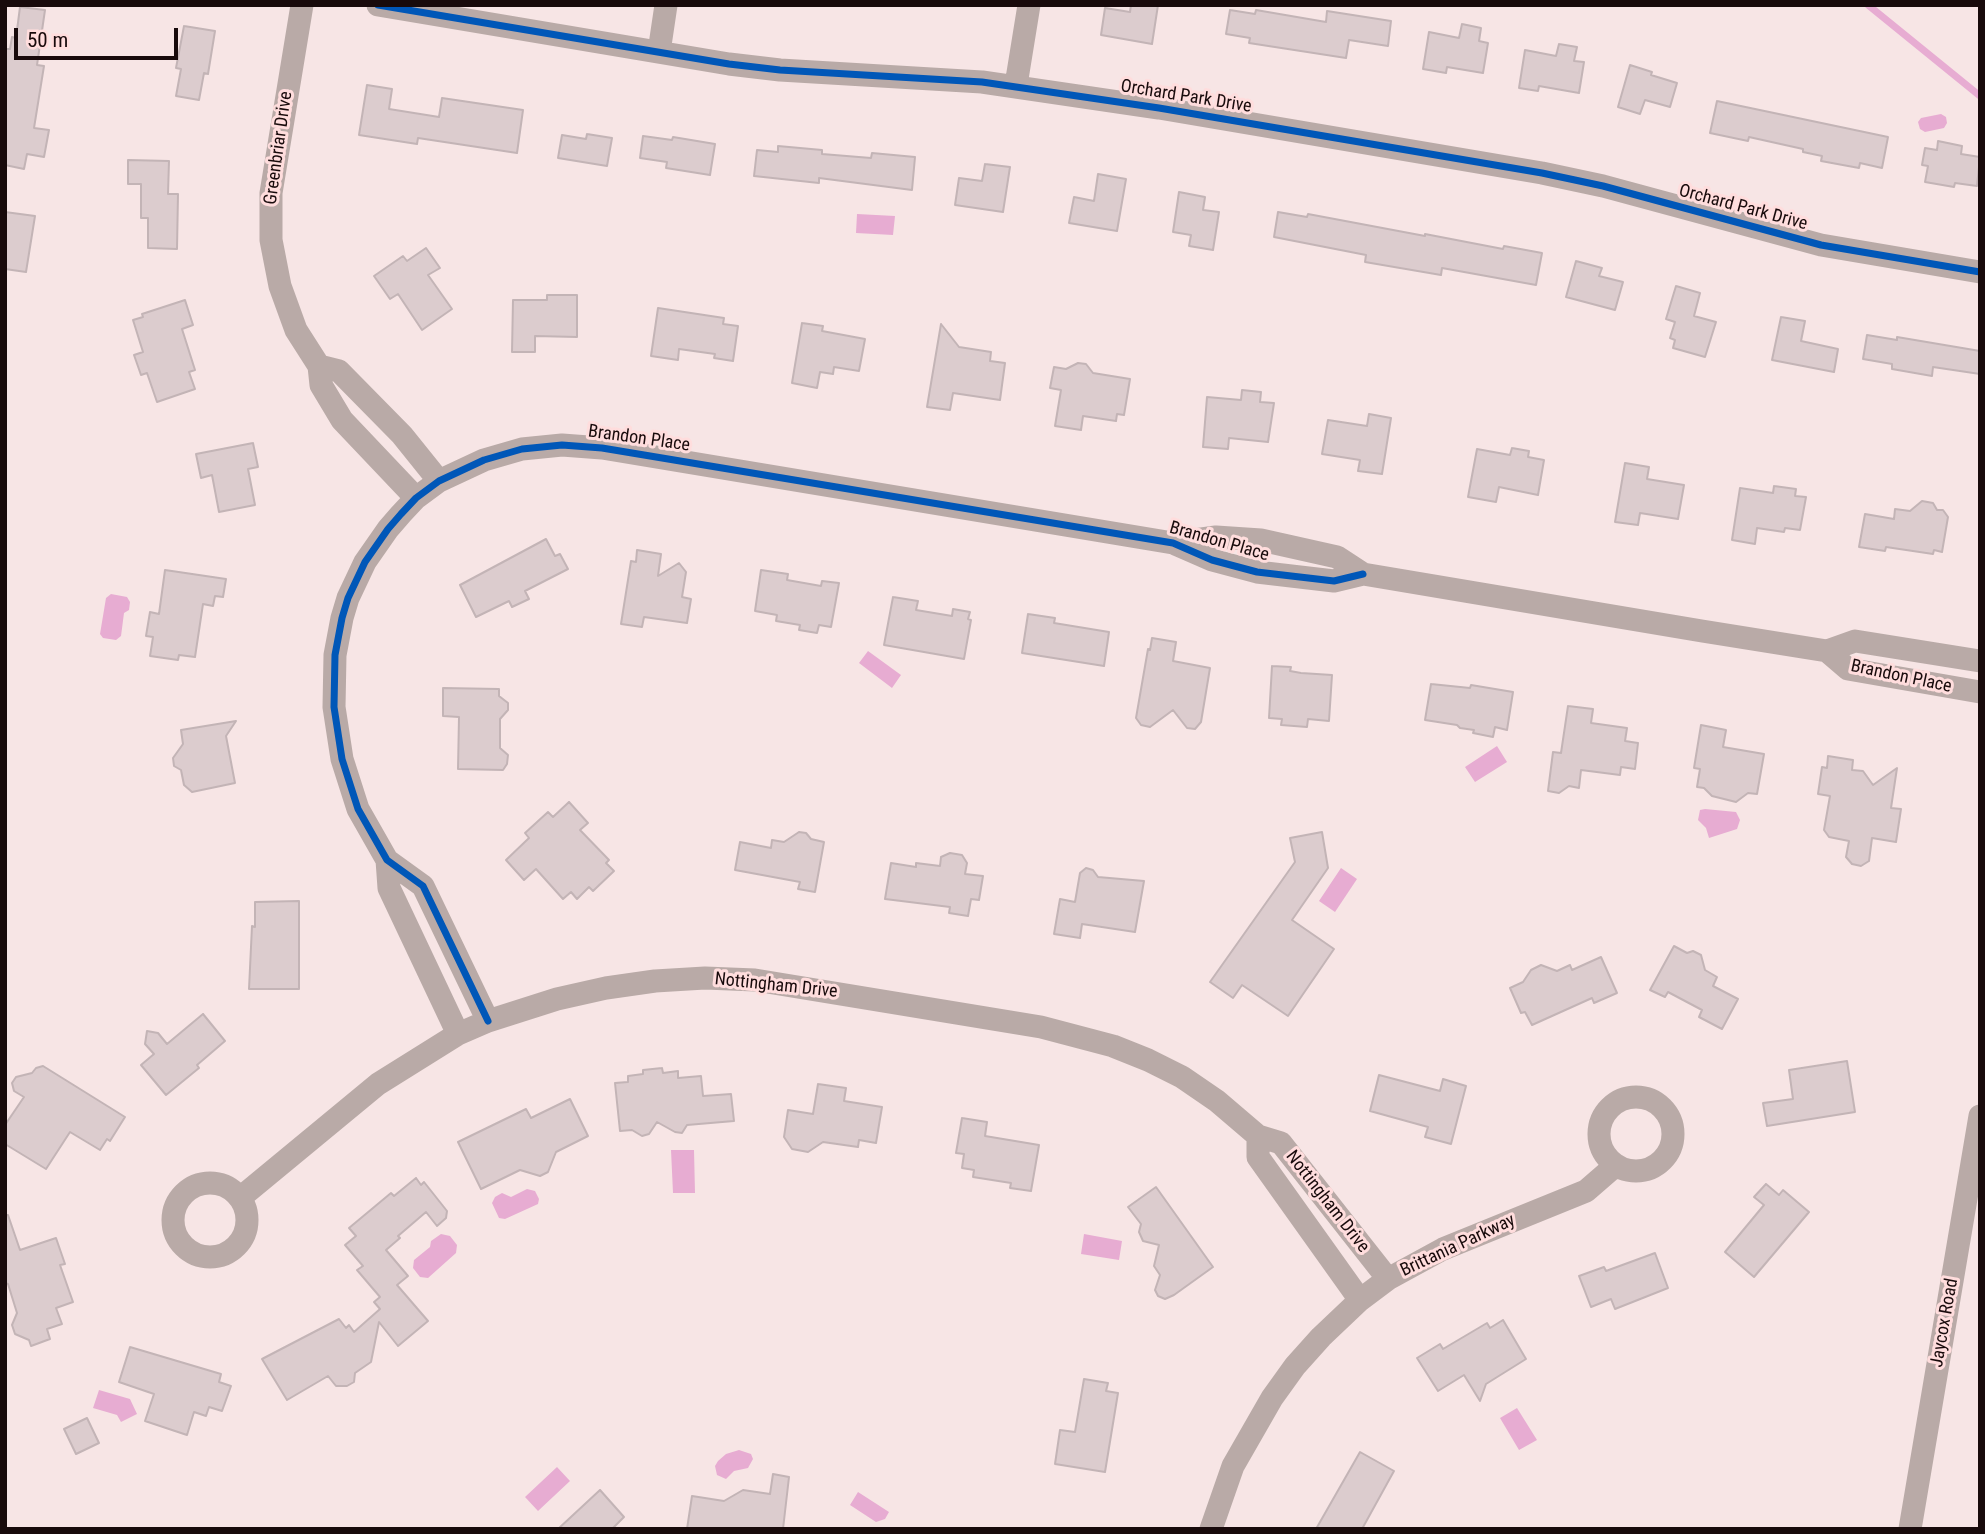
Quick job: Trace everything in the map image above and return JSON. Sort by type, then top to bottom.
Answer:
[{"type":"street","name":"Greenbriar Drive","points":[[302,5],[271,193],[274,263],[286,308],[296,330],[319,366],[321,385],[342,420],[416,498]]},
{"type":"street","name":"Orchard Park Drive","points":[[379,5],[729,64],[780,70],[1016,85],[1542,173],[1603,186],[1821,245],[1980,272]]},
{"type":"street","points":[[659,52],[666,5]]},
{"type":"street","points":[[1016,85],[1029,5]]},
{"type":"street","points":[[319,366],[339,371],[402,435],[439,481]]},
{"type":"street","name":"Brandon Place","points":[[488,1021],[423,886],[387,860],[358,809],[342,759],[334,707],[335,655],[348,598],[365,562],[387,529],[416,498],[439,481],[484,460],[522,449],[562,445],[602,448],[1173,543],[1212,560],[1257,572],[1334,581],[1363,574],[1828,651],[1854,641],[1980,661]]},
{"type":"street","name":"Brandon Place","points":[[1173,543],[1216,537],[1261,540],[1337,557],[1363,574]]},
{"type":"street","name":"Brandon Place","points":[[1828,651],[1848,669],[1980,692]]},
{"type":"street","name":"Brandon Place","points":[[387,860],[389,888],[458,1034]]},
{"type":"street","name":"Nottingham Drive","points":[[240,1198],[378,1084],[458,1034],[488,1021],[557,999],[606,988],[705,978],[742,980],[804,987],[1041,1027],[1113,1045],[1182,1077],[1217,1101],[1258,1136],[1281,1143],[1388,1279]]},
{"type":"street","name":"Jaycox Road","points":[[1910,1529],[1980,1116]]},
{"type":"street","name":"Nottingham Drive","points":[[1258,1136],[1258,1157],[1360,1300]]},
{"type":"street","name":"Brittania Parkway","points":[[1211,1529],[1233,1466],[1272,1398],[1313,1347],[1360,1300],[1388,1279],[1443,1249],[1586,1191],[1616,1165]]},
{"type":"shaded area","points":[[1941,114],[1946,117],[1944,128],[1925,132],[1920,129],[1918,122],[1921,118]]},
{"type":"shaded area","points":[[857,214],[895,216],[893,235],[856,233]]},
{"type":"shaded area","points":[[111,594],[127,597],[130,602],[129,610],[124,613],[121,636],[116,640],[103,638],[100,634],[106,598]]},
{"type":"shaded area","points":[[868,651],[901,675],[892,688],[859,663]]},
{"type":"shaded area","points":[[1497,746],[1507,762],[1475,782],[1465,767]]},
{"type":"shaded area","points":[[1700,810],[1736,812],[1740,820],[1737,829],[1709,838],[1706,828],[1698,820]]},
{"type":"shaded area","points":[[1341,868],[1357,879],[1335,912],[1319,901]]},
{"type":"shaded area","points":[[671,1150],[694,1150],[695,1193],[673,1193]]},
{"type":"shaded area","points":[[527,1189],[535,1191],[538,1204],[505,1219],[499,1218],[492,1203],[495,1197],[502,1193],[511,1197]]},
{"type":"shaded area","points":[[441,1234],[450,1236],[457,1245],[456,1253],[428,1278],[420,1277],[413,1268],[414,1260]]},
{"type":"shaded area","points":[[1084,1234],[1122,1241],[1119,1260],[1081,1254]]},
{"type":"shaded area","points":[[99,1390],[130,1399],[137,1414],[121,1422],[117,1415],[93,1408]]},
{"type":"shaded area","points":[[1517,1408],[1537,1440],[1519,1450],[1500,1418]]},
{"type":"shaded area","points":[[739,1450],[751,1454],[753,1459],[748,1468],[734,1471],[726,1479],[717,1475],[715,1466],[718,1461],[726,1454]]},
{"type":"shaded area","points":[[557,1467],[570,1481],[538,1511],[525,1497]]},
{"type":"shaded area","points":[[858,1492],[889,1512],[885,1519],[876,1522],[850,1505]]},
{"type":"building","points":[[1131,5],[1158,5],[1152,44],[1101,35],[1105,8],[1130,12]]},
{"type":"building","points":[[20,7],[45,10],[37,65],[44,66],[34,128],[49,130],[44,157],[27,154],[24,169],[5,165],[5,49],[10,49],[12,37],[16,38]]},
{"type":"building","points":[[1230,10],[1255,14],[1256,10],[1326,22],[1327,11],[1391,21],[1388,46],[1349,40],[1346,58],[1249,43],[1250,38],[1226,34]]},
{"type":"building","points":[[1462,24],[1481,28],[1479,41],[1488,43],[1483,73],[1447,67],[1446,73],[1423,69],[1429,32],[1459,38]]},
{"type":"building","points":[[184,26],[215,31],[208,74],[204,73],[199,100],[176,96],[181,69],[176,68]]},
{"type":"building","points":[[1559,44],[1577,47],[1574,61],[1584,62],[1579,93],[1539,86],[1538,91],[1519,88],[1525,50],[1556,56]]},
{"type":"building","points":[[1630,65],[1677,83],[1670,107],[1645,100],[1640,114],[1618,107]]},
{"type":"building","points":[[367,85],[392,89],[389,109],[439,117],[442,98],[523,110],[517,153],[418,138],[417,144],[359,135]]},
{"type":"building","points":[[1717,101],[1888,137],[1882,168],[1860,163],[1859,168],[1821,161],[1822,156],[1803,152],[1803,149],[1749,137],[1748,141],[1710,133]]},
{"type":"building","points":[[587,134],[612,138],[607,166],[558,158],[562,135],[586,139]]},
{"type":"building","points":[[643,136],[672,140],[673,137],[715,144],[710,175],[666,168],[667,162],[640,158]]},
{"type":"building","points":[[1938,141],[1962,146],[1961,154],[1980,157],[1977,186],[1955,183],[1954,187],[1925,182],[1928,166],[1922,165],[1925,148],[1937,150]]},
{"type":"building","points":[[778,146],[822,150],[822,154],[871,158],[872,153],[915,157],[912,190],[819,178],[819,183],[754,176],[757,150],[778,152]]},
{"type":"building","points":[[128,160],[169,161],[168,194],[178,194],[177,249],[148,248],[148,218],[141,218],[141,184],[128,184]]},
{"type":"building","points":[[985,164],[1010,167],[1003,212],[955,205],[959,178],[982,181]]},
{"type":"building","points":[[1098,174],[1126,179],[1117,231],[1069,223],[1074,197],[1094,201]]},
{"type":"building","points":[[1179,192],[1205,197],[1203,210],[1219,212],[1213,250],[1189,246],[1191,235],[1173,232]]},
{"type":"building","points":[[5,212],[35,216],[26,272],[5,269]]},
{"type":"building","points":[[1278,212],[1307,217],[1308,214],[1503,249],[1504,246],[1542,253],[1536,285],[1442,268],[1441,275],[1365,262],[1366,255],[1274,237]]},
{"type":"building","points":[[426,248],[440,268],[428,275],[452,309],[422,330],[398,294],[390,299],[374,276],[403,256],[407,261]]},
{"type":"building","points":[[1576,261],[1602,268],[1599,276],[1623,282],[1615,310],[1566,297]]},
{"type":"building","points":[[1676,286],[1700,293],[1694,316],[1716,322],[1705,357],[1673,348],[1675,340],[1670,338],[1675,322],[1666,319]]},
{"type":"building","points":[[547,295],[577,295],[577,337],[535,336],[535,352],[512,352],[513,300],[547,300]]},
{"type":"building","points":[[185,300],[193,325],[182,329],[195,370],[189,372],[195,389],[157,402],[147,373],[141,375],[134,355],[143,352],[133,320],[143,317],[142,314]]},
{"type":"building","points":[[658,308],[724,318],[723,324],[738,326],[733,361],[714,358],[715,354],[679,349],[678,360],[651,356]]},
{"type":"building","points":[[1781,317],[1805,321],[1801,341],[1838,349],[1834,372],[1772,360]]},
{"type":"building","points":[[802,323],[823,326],[822,331],[865,339],[859,371],[834,367],[833,374],[820,372],[817,388],[792,383]]},
{"type":"building","points":[[941,324],[959,347],[991,352],[990,361],[1005,363],[1000,400],[953,393],[950,410],[927,407]]},
{"type":"building","points":[[1867,335],[1897,340],[1897,337],[1980,351],[1980,374],[1933,367],[1932,376],[1892,369],[1892,364],[1863,359]]},
{"type":"building","points":[[1078,363],[1086,364],[1093,373],[1130,379],[1124,415],[1117,414],[1116,421],[1083,416],[1081,430],[1055,426],[1061,390],[1050,388],[1054,367],[1066,369]]},
{"type":"building","points":[[1242,390],[1261,392],[1260,402],[1274,403],[1268,442],[1229,438],[1228,449],[1203,447],[1207,397],[1241,400]]},
{"type":"building","points":[[1369,414],[1391,418],[1382,474],[1358,471],[1360,460],[1322,454],[1328,420],[1367,426]]},
{"type":"building","points":[[253,443],[258,467],[248,469],[255,505],[219,512],[212,475],[201,478],[196,454]]},
{"type":"building","points":[[1512,448],[1529,451],[1528,457],[1544,460],[1538,495],[1499,487],[1496,502],[1468,497],[1477,449],[1510,455]]},
{"type":"building","points":[[1625,463],[1649,467],[1647,479],[1684,485],[1678,519],[1640,513],[1638,525],[1615,522]]},
{"type":"building","points":[[1774,486],[1796,489],[1795,496],[1806,497],[1800,530],[1785,528],[1784,532],[1757,528],[1755,544],[1732,540],[1740,488],[1773,493]]},
{"type":"building","points":[[1922,501],[1933,503],[1937,510],[1943,510],[1948,517],[1942,552],[1934,550],[1933,554],[1886,547],[1885,551],[1859,547],[1865,514],[1894,519],[1895,509],[1910,511]]},
{"type":"building","points":[[546,539],[555,556],[560,554],[568,569],[525,591],[529,599],[512,607],[509,601],[476,617],[460,585]]},
{"type":"building","points":[[637,550],[661,554],[658,576],[679,563],[686,572],[682,597],[691,599],[687,623],[644,617],[642,627],[621,624],[631,561],[636,562]]},
{"type":"building","points":[[165,570],[226,579],[223,597],[215,596],[213,606],[203,604],[195,657],[179,655],[178,660],[150,656],[153,637],[146,636],[150,612],[159,614]]},
{"type":"building","points":[[761,570],[788,574],[787,580],[821,586],[822,581],[839,583],[831,627],[819,625],[817,633],[799,630],[800,625],[776,621],[777,615],[755,611]]},
{"type":"building","points":[[893,597],[918,601],[916,610],[952,616],[953,609],[970,612],[964,659],[884,645]]},
{"type":"building","points":[[1028,614],[1055,618],[1054,623],[1109,632],[1104,666],[1022,653]]},
{"type":"building","points":[[1152,638],[1176,642],[1173,661],[1210,668],[1201,722],[1195,729],[1187,728],[1173,710],[1150,727],[1141,725],[1136,718]]},
{"type":"building","points":[[1272,666],[1291,667],[1290,671],[1301,673],[1332,675],[1329,721],[1308,719],[1307,727],[1281,725],[1282,719],[1269,718]]},
{"type":"building","points":[[1431,684],[1470,688],[1471,685],[1513,692],[1507,730],[1495,727],[1493,737],[1473,733],[1474,730],[1457,725],[1425,720]]},
{"type":"building","points":[[443,688],[499,689],[499,696],[508,703],[508,710],[500,719],[500,748],[508,755],[503,770],[458,769],[459,717],[443,716]]},
{"type":"building","points":[[1568,706],[1593,709],[1591,723],[1627,728],[1625,741],[1638,743],[1635,769],[1621,767],[1620,775],[1581,770],[1579,788],[1569,786],[1559,793],[1548,791],[1553,752],[1561,753]]},
{"type":"building","points":[[236,721],[226,736],[235,783],[192,792],[184,785],[181,770],[174,766],[173,758],[183,744],[181,730]]},
{"type":"building","points":[[1701,725],[1726,730],[1723,747],[1764,754],[1757,794],[1748,793],[1736,802],[1712,796],[1704,788],[1697,787],[1700,769],[1694,768]]},
{"type":"building","points":[[1828,756],[1853,760],[1852,770],[1863,771],[1873,785],[1897,768],[1891,808],[1901,809],[1896,842],[1872,838],[1869,861],[1861,866],[1852,864],[1846,857],[1849,841],[1829,837],[1824,830],[1830,796],[1818,794],[1822,767],[1827,768]]},
{"type":"building","points":[[569,802],[588,823],[580,830],[609,860],[606,863],[614,871],[593,891],[589,887],[577,899],[571,892],[563,899],[536,869],[524,880],[506,860],[529,838],[525,833],[548,812],[553,817]]},
{"type":"building","points":[[799,832],[824,842],[815,892],[798,889],[800,882],[735,870],[740,842],[771,848],[772,840],[784,842]]},
{"type":"building","points":[[1322,832],[1328,868],[1292,920],[1334,949],[1288,1016],[1242,985],[1233,998],[1210,982],[1295,862],[1290,838]]},
{"type":"building","points":[[950,853],[962,855],[967,863],[965,874],[983,876],[979,900],[971,899],[968,916],[949,913],[950,907],[885,899],[891,863],[916,867],[916,863],[940,866],[941,857]]},
{"type":"building","points":[[1086,868],[1093,870],[1098,877],[1144,881],[1135,932],[1082,924],[1080,938],[1054,934],[1060,899],[1075,902],[1080,873]]},
{"type":"building","points":[[299,901],[299,989],[249,989],[255,902]]},
{"type":"building","points":[[1674,946],[1687,953],[1693,951],[1701,955],[1705,970],[1717,977],[1713,986],[1738,999],[1722,1029],[1699,1017],[1702,1010],[1668,992],[1665,997],[1650,990]]},
{"type":"building","points":[[1601,957],[1617,993],[1594,1003],[1592,998],[1532,1025],[1525,1012],[1521,1013],[1510,988],[1523,982],[1531,970],[1541,965],[1557,971],[1570,965],[1572,970]]},
{"type":"building","points":[[203,1014],[225,1041],[197,1065],[199,1068],[166,1095],[141,1065],[154,1054],[145,1044],[147,1031],[158,1033],[167,1044]]},
{"type":"building","points":[[1847,1061],[1855,1112],[1767,1126],[1763,1103],[1793,1099],[1789,1070]]},
{"type":"building","points":[[43,1066],[125,1117],[110,1141],[107,1139],[100,1150],[70,1132],[46,1169],[5,1144],[5,1125],[24,1097],[14,1091],[12,1083],[16,1077],[32,1073]]},
{"type":"building","points":[[662,1068],[663,1073],[678,1071],[678,1078],[701,1076],[703,1096],[731,1094],[734,1121],[687,1125],[682,1133],[657,1122],[649,1134],[642,1136],[632,1130],[620,1131],[615,1083],[628,1082],[628,1076],[643,1074],[643,1070]]},
{"type":"building","points":[[1379,1075],[1440,1091],[1443,1079],[1466,1086],[1451,1144],[1425,1137],[1428,1127],[1370,1111]]},
{"type":"building","points":[[818,1084],[846,1088],[844,1101],[882,1107],[876,1143],[859,1140],[858,1147],[823,1142],[808,1152],[792,1149],[784,1137],[788,1110],[813,1114]]},
{"type":"building","points":[[570,1099],[588,1136],[556,1152],[548,1172],[540,1176],[520,1170],[481,1189],[458,1142],[526,1109],[531,1118]]},
{"type":"building","points":[[962,1118],[987,1122],[985,1136],[1039,1145],[1031,1191],[1010,1188],[1011,1183],[973,1177],[974,1170],[962,1168],[964,1154],[956,1153]]},
{"type":"building","points":[[416,1178],[421,1185],[424,1182],[447,1211],[446,1218],[437,1226],[426,1212],[386,1250],[408,1276],[397,1285],[428,1321],[398,1346],[379,1322],[371,1362],[355,1373],[354,1382],[347,1386],[336,1386],[328,1376],[287,1400],[262,1359],[339,1319],[346,1328],[349,1325],[354,1332],[380,1309],[374,1302],[380,1297],[357,1270],[363,1266],[345,1245],[356,1236],[349,1228],[391,1193],[394,1196]]},
{"type":"building","points":[[1766,1184],[1779,1195],[1783,1190],[1809,1212],[1754,1277],[1725,1252],[1764,1205],[1754,1197]]},
{"type":"building","points":[[1156,1187],[1213,1267],[1165,1299],[1158,1296],[1155,1290],[1160,1275],[1154,1266],[1159,1245],[1143,1241],[1139,1232],[1141,1224],[1128,1207]]},
{"type":"building","points":[[5,1215],[8,1215],[20,1250],[56,1238],[65,1264],[60,1265],[73,1302],[56,1308],[62,1324],[47,1329],[50,1339],[31,1346],[29,1340],[15,1334],[12,1325],[17,1313],[8,1284],[5,1283]]},
{"type":"building","points":[[1655,1253],[1668,1288],[1615,1309],[1611,1299],[1591,1307],[1579,1276],[1604,1267],[1606,1271]]},
{"type":"building","points":[[1503,1320],[1526,1359],[1486,1384],[1480,1401],[1464,1375],[1438,1391],[1417,1358],[1440,1344],[1443,1349],[1487,1323],[1490,1328]]},
{"type":"building","points":[[130,1347],[221,1374],[219,1382],[231,1386],[222,1411],[209,1407],[206,1416],[194,1412],[187,1435],[145,1421],[154,1394],[119,1382]]},
{"type":"building","points":[[1084,1379],[1108,1383],[1106,1391],[1118,1393],[1105,1472],[1055,1464],[1060,1430],[1075,1432]]},
{"type":"building","points":[[87,1418],[99,1443],[76,1454],[64,1429]]},
{"type":"building","points":[[1360,1452],[1394,1471],[1362,1529],[1316,1529]]},
{"type":"building","points":[[773,1474],[789,1477],[783,1529],[687,1529],[692,1496],[724,1501],[743,1490],[770,1494]]},
{"type":"building","points":[[600,1490],[624,1517],[612,1529],[558,1529]]},
{"type":"waterway","points":[[1868,5],[1980,96]]},
{"type":"cycle path","points":[[378,5],[729,64],[780,70],[982,82],[1159,108],[1542,173],[1603,186],[1821,245],[1980,272]]},
{"type":"cycle path","points":[[488,1021],[423,886],[387,860],[358,809],[342,759],[334,707],[335,655],[348,598],[365,562],[388,529],[416,498],[439,481],[484,460],[522,449],[562,445],[602,448],[1173,543],[1212,560],[1257,572],[1334,581],[1363,574]]}]
